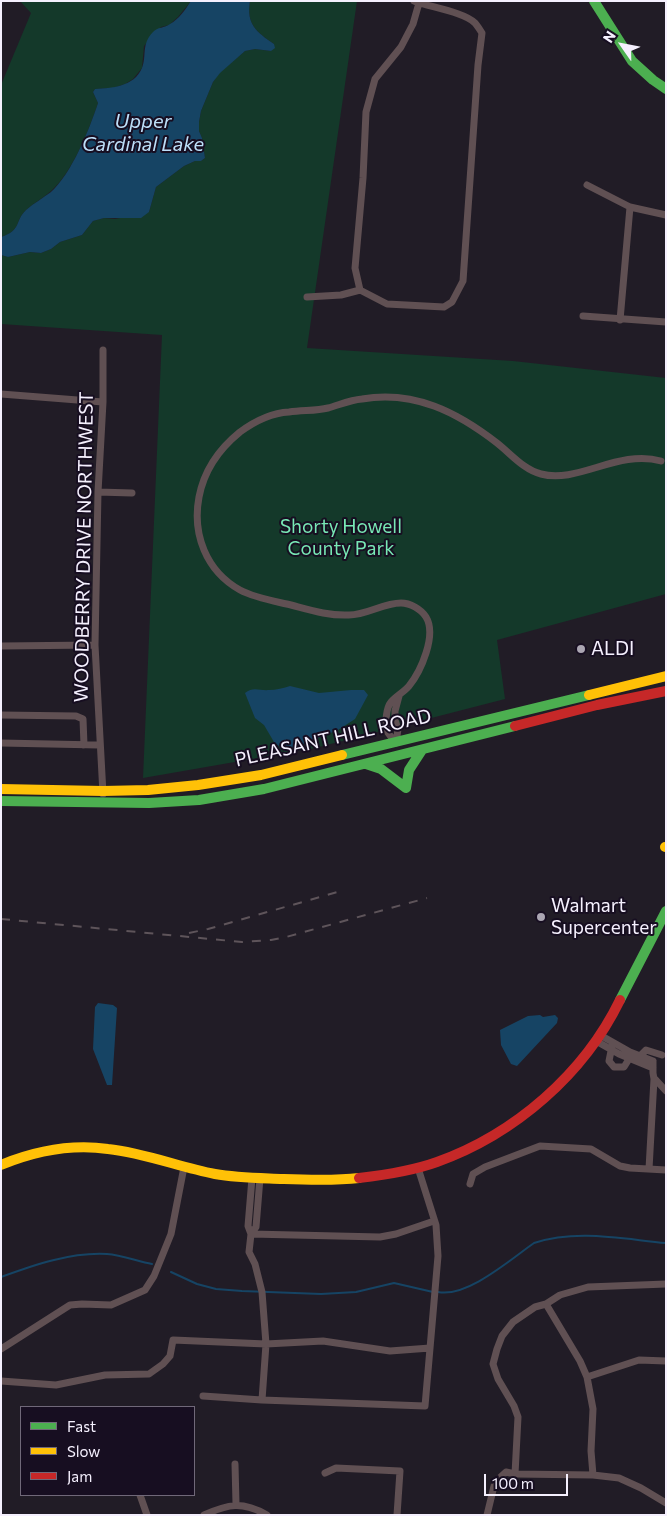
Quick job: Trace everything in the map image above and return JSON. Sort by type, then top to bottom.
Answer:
[{"type":"main road","points":[[594,1],[632,61],[653,80],[666,88]]},
{"type":"main road","name":"PLEASANT HILL ROAD","points":[[1,789],[103,791],[168,788],[261,775],[666,676]]},
{"type":"main road","name":"PLEASANT HILL ROAD","points":[[1,802],[103,804],[199,800],[264,789],[597,705],[666,691]]},
{"type":"main road","points":[[366,764],[381,769],[406,788],[410,770],[422,750]]},
{"type":"main road","points":[[1,1165],[29,1155],[72,1147],[121,1150],[210,1173],[256,1178],[338,1180],[372,1177],[418,1168],[450,1157],[476,1145],[525,1114],[576,1066],[598,1038],[666,911]]},
{"type":"street","points":[[307,297],[341,295],[360,290],[387,304],[444,307],[452,302],[463,281],[478,65],[482,33],[474,22],[462,16],[418,2],[412,24],[401,46],[375,79],[366,112],[363,178],[355,268],[360,290]]},
{"type":"street","points":[[587,185],[630,207],[666,215]]},
{"type":"street","points":[[620,320],[630,207]]},
{"type":"street","points":[[583,316],[666,322]]},
{"type":"street","name":"WOODBERRY DRIVE NORTHWEST","points":[[102,350],[103,402],[98,492],[94,645],[103,804]]},
{"type":"street","points":[[1,394],[103,402]]},
{"type":"street","points":[[396,743],[387,730],[387,712],[391,702],[414,679],[428,646],[430,636],[427,618],[412,605],[403,603],[359,615],[337,616],[324,614],[247,593],[238,589],[219,575],[210,563],[203,547],[198,530],[197,512],[199,496],[207,472],[214,460],[232,439],[253,423],[277,413],[315,411],[360,399],[390,396],[420,400],[446,410],[474,426],[523,465],[540,474],[559,476],[639,457],[661,461]]},
{"type":"street","points":[[98,492],[132,493]]},
{"type":"street","points":[[1,646],[94,645]]},
{"type":"street","points":[[1,714],[76,716],[83,719],[84,744]]},
{"type":"street","points":[[1,743],[99,745]]},
{"type":"street","points":[[598,1038],[612,1047],[653,1065]]},
{"type":"street","points":[[612,1047],[609,1061],[614,1067],[624,1067],[629,1055]]},
{"type":"street","points":[[640,1056],[646,1050],[664,1053]]},
{"type":"street","points":[[649,1169],[654,1079],[653,1065],[664,1053]]},
{"type":"street","points":[[629,1055],[640,1056],[653,1065]]},
{"type":"street","points":[[654,1079],[666,1091]]},
{"type":"street","points":[[470,1184],[474,1174],[485,1167],[540,1146],[590,1149],[620,1166],[666,1170]]},
{"type":"street","points":[[1,1349],[70,1306],[82,1304],[111,1305],[145,1290],[154,1276],[171,1234],[184,1166]]},
{"type":"street","points":[[203,1396],[425,1406],[438,1256],[434,1221],[418,1168]]},
{"type":"street","points":[[253,1218],[250,1206],[256,1178]]},
{"type":"street","points":[[256,1178],[258,1206],[248,1226],[251,1234],[249,1252],[255,1264],[262,1292],[266,1344],[262,1400]]},
{"type":"street","points":[[250,1206],[258,1206]]},
{"type":"street","points":[[251,1234],[376,1237],[396,1234],[434,1221]]},
{"type":"street","points":[[515,1474],[518,1417],[514,1406],[498,1380],[494,1364],[496,1349],[502,1336],[513,1322],[560,1294],[588,1287],[666,1284]]},
{"type":"street","points":[[546,1304],[580,1361],[587,1377],[593,1409],[591,1451],[593,1475]]},
{"type":"street","points":[[1,1381],[56,1385],[105,1375],[148,1374],[163,1364],[170,1356],[173,1340],[266,1344],[323,1341],[390,1351],[430,1348]]},
{"type":"street","points":[[587,1377],[639,1360],[666,1362]]},
{"type":"street","points":[[235,1464],[236,1504]]},
{"type":"street","points":[[326,1473],[336,1468],[400,1471],[397,1515]]},
{"type":"street","points":[[487,1515],[495,1482],[506,1472],[515,1474],[593,1475],[619,1478],[641,1488],[666,1503]]},
{"type":"street","points":[[140,1496],[147,1515]]},
{"type":"street","points":[[204,1515],[236,1504],[267,1515]]},
{"type":"green space","points":[[20,1],[191,1],[178,17],[169,25],[161,27],[144,46],[142,68],[133,79],[113,88],[95,89],[93,92],[98,103],[85,138],[73,162],[59,183],[22,214],[15,229],[1,237],[1,85],[31,13]]},
{"type":"green space","name":"Shorty Howell County Park","points":[[250,1],[357,1],[307,348],[513,361],[666,378],[666,594],[497,640],[505,699],[315,748],[143,778],[162,335],[1,324],[1,255],[8,257],[30,252],[41,253],[51,249],[60,242],[82,235],[93,221],[104,218],[115,219],[149,212],[156,187],[184,166],[205,158],[199,122],[201,111],[213,82],[219,73],[245,51],[255,49],[271,51],[274,44],[263,36],[251,22]]},
{"type":"water","name":"Upper Cardinal Lake","points":[[191,1],[250,1],[251,22],[263,36],[274,44],[275,48],[271,51],[255,49],[245,51],[220,73],[213,82],[201,111],[199,122],[205,158],[184,166],[156,187],[149,212],[141,218],[104,218],[93,221],[82,235],[60,242],[51,249],[41,253],[30,252],[8,257],[1,255],[1,237],[12,232],[22,214],[59,184],[73,163],[98,103],[93,92],[95,89],[122,85],[134,79],[142,68],[149,36],[155,30],[176,20]]},
{"type":"water","points":[[290,686],[319,693],[364,690],[368,695],[355,719],[338,730],[285,751],[274,742],[264,725],[255,718],[245,693],[254,689],[272,690]]},
{"type":"water","points":[[98,1003],[113,1005],[117,1008],[112,1085],[107,1085],[93,1049],[95,1007]]},
{"type":"water","points":[[540,1015],[543,1017],[555,1015],[558,1018],[557,1023],[517,1066],[511,1064],[501,1045],[500,1030],[528,1016]]},
{"type":"waterway","points":[[438,1292],[450,1292],[475,1283],[488,1276],[534,1243],[550,1239],[600,1236],[666,1243]]},
{"type":"waterway","points":[[1,1277],[40,1264],[80,1255],[107,1254],[152,1264]]},
{"type":"waterway","points":[[171,1272],[197,1284],[216,1289],[242,1291],[321,1294],[356,1292],[394,1283],[433,1292]]},
{"type":"railway","points":[[189,933],[341,891]]},
{"type":"railway","points":[[1,919],[242,942],[286,937],[427,898]]},
{"type":"traffic: fast","points":[[594,1],[632,61],[666,89]]},
{"type":"traffic: fast","points":[[342,755],[589,695]]},
{"type":"traffic: fast","points":[[1,801],[149,803],[199,800],[264,789],[515,726]]},
{"type":"traffic: fast","points":[[366,764],[381,769],[406,788],[409,770],[422,750]]},
{"type":"traffic: fast","points":[[620,1000],[666,911]]},
{"type":"traffic: slow","points":[[589,695],[666,676]]},
{"type":"traffic: slow","points":[[1,789],[148,790],[198,785],[261,775],[342,755]]},
{"type":"traffic: slow","points":[[1,1165],[40,1152],[81,1147],[122,1151],[215,1174],[232,1176],[312,1180],[359,1178]]},
{"type":"traffic: jam","points":[[515,726],[597,705],[666,691]]},
{"type":"traffic: jam","points":[[359,1178],[418,1168],[437,1162],[466,1150],[520,1118],[567,1076],[587,1053],[605,1027],[620,1000]]},
{"type":"place","name":"ALDI","points":[[581,649]]},
{"type":"place","name":"Walmart Supercenter","points":[[541,917]]}]
